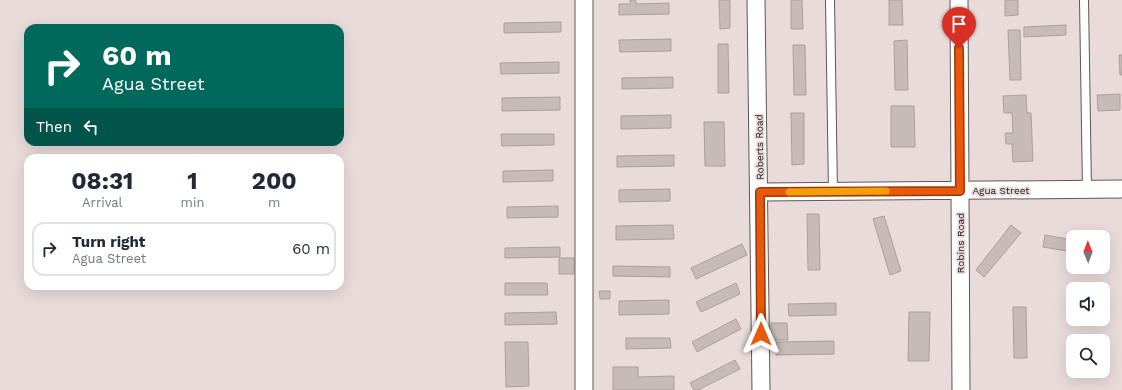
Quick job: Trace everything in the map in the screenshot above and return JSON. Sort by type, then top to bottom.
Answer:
[{"type":"street","points":[[584,0],[584,390]]},
{"type":"street","name":"Roberts Road","points":[[756,0],[760,192],[761,390]]},
{"type":"street","name":"Robins Road","points":[[959,0],[961,390]]},
{"type":"street","name":"Agua Street","points":[[760,192],[1122,189]]},
{"type":"lane","points":[[830,0],[832,192]]},
{"type":"lane","points":[[1084,0],[1087,190]]},
{"type":"building","points":[[630,0],[636,0],[636,4],[669,3],[669,14],[619,15],[619,4],[630,4]]},
{"type":"building","points":[[719,0],[730,0],[730,28],[720,29]]},
{"type":"building","points":[[791,0],[802,0],[803,29],[791,29]]},
{"type":"building","points":[[889,0],[902,0],[903,25],[889,25]]},
{"type":"building","points":[[1005,0],[1018,0],[1018,15],[1005,16]]},
{"type":"building","points":[[561,22],[561,32],[504,33],[504,23]]},
{"type":"building","points":[[1066,25],[1066,35],[1024,37],[1024,27]]},
{"type":"building","points":[[1008,30],[1020,30],[1021,80],[1010,80]]},
{"type":"building","points":[[671,39],[671,51],[620,52],[619,40]]},
{"type":"building","points":[[907,40],[908,90],[895,90],[894,41]]},
{"type":"building","points":[[718,44],[728,44],[729,93],[718,93]]},
{"type":"building","points":[[793,45],[805,45],[806,95],[794,95]]},
{"type":"building","points":[[1119,55],[1122,55],[1122,75],[1120,75]]},
{"type":"building","points":[[559,62],[559,73],[501,74],[500,63]]},
{"type":"building","points":[[673,77],[673,88],[622,89],[622,78]]},
{"type":"building","points":[[1120,94],[1120,110],[1098,111],[1097,95]]},
{"type":"building","points":[[1026,95],[1027,113],[1031,113],[1033,161],[1013,162],[1012,144],[1006,144],[1005,133],[1013,133],[1012,113],[1004,113],[1003,96]]},
{"type":"building","points":[[560,97],[560,110],[502,111],[502,98]]},
{"type":"building","points":[[891,106],[914,106],[915,147],[891,147]]},
{"type":"building","points":[[791,113],[804,113],[804,164],[792,165]]},
{"type":"building","points":[[671,115],[671,128],[621,129],[621,116]]},
{"type":"building","points":[[704,122],[724,122],[725,166],[705,166]]},
{"type":"building","points":[[501,134],[554,134],[554,145],[502,146]]},
{"type":"building","points":[[674,155],[674,166],[617,167],[617,156]]},
{"type":"building","points":[[553,170],[553,181],[503,182],[503,171]]},
{"type":"building","points":[[670,189],[670,201],[619,202],[619,190]]},
{"type":"building","points":[[558,206],[558,217],[507,218],[507,207]]},
{"type":"building","points":[[807,214],[819,214],[820,270],[808,270]]},
{"type":"building","points":[[884,216],[901,271],[890,275],[873,219]]},
{"type":"building","points":[[673,225],[674,239],[616,240],[616,226]]},
{"type":"building","points":[[1011,225],[1021,233],[984,277],[976,270]]},
{"type":"building","points":[[1045,235],[1066,239],[1066,251],[1043,247]]},
{"type":"building","points":[[742,244],[747,255],[696,279],[691,268]]},
{"type":"building","points":[[560,247],[560,257],[505,258],[505,248]]},
{"type":"building","points":[[559,258],[574,258],[574,274],[559,274]]},
{"type":"building","points":[[613,266],[670,267],[670,277],[613,276]]},
{"type":"building","points":[[505,283],[547,283],[548,295],[505,295]]},
{"type":"building","points":[[736,283],[740,294],[701,312],[696,302]]},
{"type":"building","points":[[599,291],[610,291],[610,299],[600,299]]},
{"type":"building","points":[[669,300],[669,314],[619,315],[619,301]]},
{"type":"building","points":[[836,303],[836,315],[789,316],[788,304]]},
{"type":"building","points":[[1013,307],[1026,307],[1027,358],[1014,358]]},
{"type":"building","points":[[556,312],[557,324],[505,325],[505,313]]},
{"type":"building","points":[[909,312],[930,312],[929,361],[908,361]]},
{"type":"building","points":[[736,319],[741,329],[697,352],[692,342]]},
{"type":"building","points":[[771,323],[787,323],[788,340],[771,340]]},
{"type":"building","points":[[626,338],[670,338],[671,348],[626,349]]},
{"type":"building","points":[[834,341],[834,354],[776,355],[776,342]]},
{"type":"building","points":[[505,342],[528,342],[529,386],[506,387]]},
{"type":"building","points":[[735,360],[740,369],[698,390],[694,390],[690,383]]},
{"type":"building","points":[[613,367],[638,367],[638,377],[674,376],[674,390],[613,390]]},
{"type":"slow traffic","points":[[789,192],[886,191]]},
{"type":"route","points":[[761,334],[760,192],[960,191],[959,48]]}]
